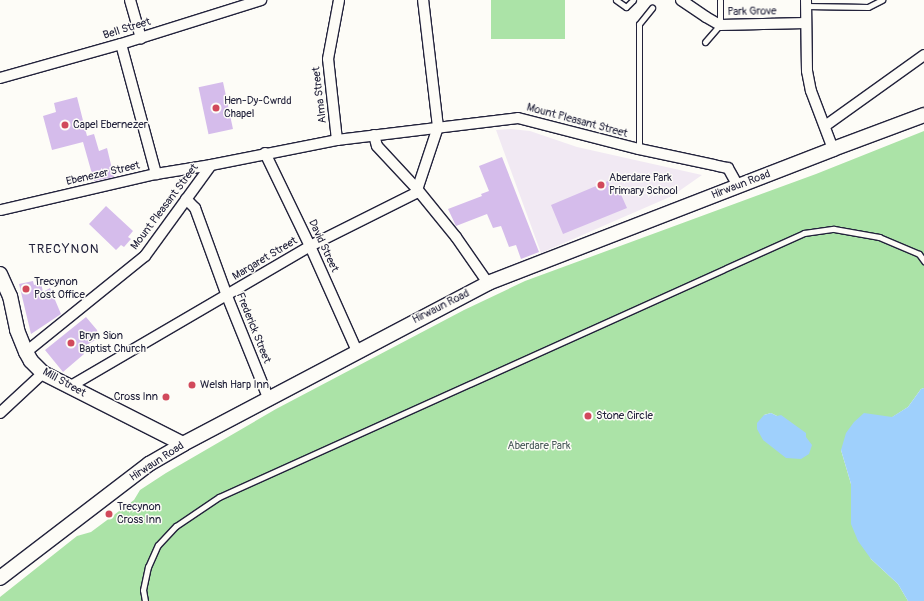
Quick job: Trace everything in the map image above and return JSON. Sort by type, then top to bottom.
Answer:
[{"type":"main road","name":"Hirwaun Road","points":[[0,578],[149,464],[183,444],[269,400],[357,351],[488,283],[833,148],[924,115]]},
{"type":"main road","name":"Mill Street","points":[[0,274],[10,296],[17,330],[26,352],[31,361],[43,373],[183,444]]},
{"type":"street","points":[[130,0],[141,38]]},
{"type":"street","name":"Bell Street","points":[[0,78],[141,38],[236,3],[261,0]]},
{"type":"street","name":"Alma Street","points":[[337,140],[328,59],[339,0]]},
{"type":"street","points":[[417,189],[438,127],[423,0]]},
{"type":"street","name":"Park Grove","points":[[681,0],[706,18],[720,25],[806,23]]},
{"type":"street","points":[[806,3],[807,71],[811,91],[833,148]]},
{"type":"street","points":[[121,44],[156,174]]},
{"type":"street","points":[[825,126],[924,55]]},
{"type":"street","name":"Mount Pleasant Street","points":[[26,352],[145,256],[211,165],[265,153],[337,140],[518,118],[639,149],[728,168],[738,186]]},
{"type":"street","points":[[374,135],[380,149],[417,189],[456,237],[488,283]]},
{"type":"street","name":"David Street","points":[[265,153],[310,246],[357,351]]},
{"type":"street","name":"Ebenezer Street","points":[[0,210],[156,174],[211,165]]},
{"type":"street","name":"Margaret Street","points":[[69,387],[227,296],[310,246],[416,193],[417,189]]},
{"type":"street","name":"Frederick Street","points":[[186,199],[194,208],[227,296],[269,400]]},
{"type":"street","points":[[0,413],[43,373]]},
{"type":"lane","points":[[616,0],[626,7],[633,0]]},
{"type":"lane","points":[[705,42],[720,25],[720,0]]},
{"type":"lane","points":[[806,3],[868,7],[882,0]]},
{"type":"lane","points":[[639,149],[639,24],[652,8]]},
{"type":"lane","points":[[145,601],[143,590],[148,567],[158,545],[176,526],[219,497],[804,233],[834,229],[878,238],[919,254],[924,261]]},
{"type":"shaded area","name":"Aberdare Park Primary School","points":[[511,129],[530,131],[577,147],[702,175],[672,196],[541,253],[496,130]]},
{"type":"green space","points":[[491,0],[565,0],[565,39],[491,39]]},
{"type":"green space","name":"Aberdare Park","points":[[924,131],[924,388],[921,389],[908,407],[841,450],[851,484],[851,502],[871,559],[898,584],[908,601],[0,601],[0,597],[77,536],[91,532],[134,500],[140,490],[166,473],[276,409],[464,310],[525,281],[816,174]],"holes":[[[771,413],[777,416],[762,438],[764,415]]]},
{"type":"water","points":[[924,388],[924,601],[908,601],[898,584],[871,559],[858,541],[851,524],[851,484],[841,450],[846,433],[854,422],[864,413],[892,417],[908,407],[921,389]]},
{"type":"water","points":[[771,413],[777,416],[781,415],[806,433],[806,437],[812,445],[809,454],[801,459],[786,458],[763,440],[757,429],[757,423],[764,415]]},
{"type":"building","name":"Hen-Dy-Cwrdd Chapel","points":[[223,82],[233,129],[209,134],[199,87]]},
{"type":"building","name":"Capel Ebernezer","points":[[77,97],[87,136],[94,134],[99,151],[107,148],[114,177],[94,181],[83,142],[52,150],[43,116],[56,112],[54,103]]},
{"type":"building","points":[[502,157],[539,252],[521,259],[516,245],[509,247],[501,226],[493,228],[487,214],[456,226],[448,209],[482,196],[481,194],[489,191],[479,166]]},
{"type":"building","points":[[608,181],[612,193],[619,190],[627,208],[563,234],[551,205]]},
{"type":"building","points":[[106,206],[133,231],[128,237],[131,239],[124,247],[121,245],[116,250],[89,224]]},
{"type":"building","points":[[33,281],[34,285],[41,283],[43,292],[50,288],[61,314],[31,334],[19,284]]},
{"type":"building","name":"Bryn Sion Baptist Church","points":[[86,317],[97,330],[99,338],[81,348],[84,354],[63,372],[45,350]]},
{"type":"place","name":"Hen-Dy-Cwrdd Chapel","points":[[216,108]]},
{"type":"place","name":"Capel Ebernezer","points":[[65,125]]},
{"type":"place","name":"Aberdare Park Primary School","points":[[601,185]]},
{"type":"place","name":"Trecynon Post Office","points":[[26,289]]},
{"type":"place","name":"Bryn Sion Baptist Church","points":[[71,343]]},
{"type":"place","name":"Welsh Harp Inn","points":[[192,385]]},
{"type":"place","name":"Cross Inn","points":[[166,397]]},
{"type":"place","name":"Stone Circle","points":[[588,416]]},
{"type":"place","name":"Trecynon Cross Inn","points":[[109,514]]},
{"type":"district","name":"TRECYNON","points":[[64,249]]}]
